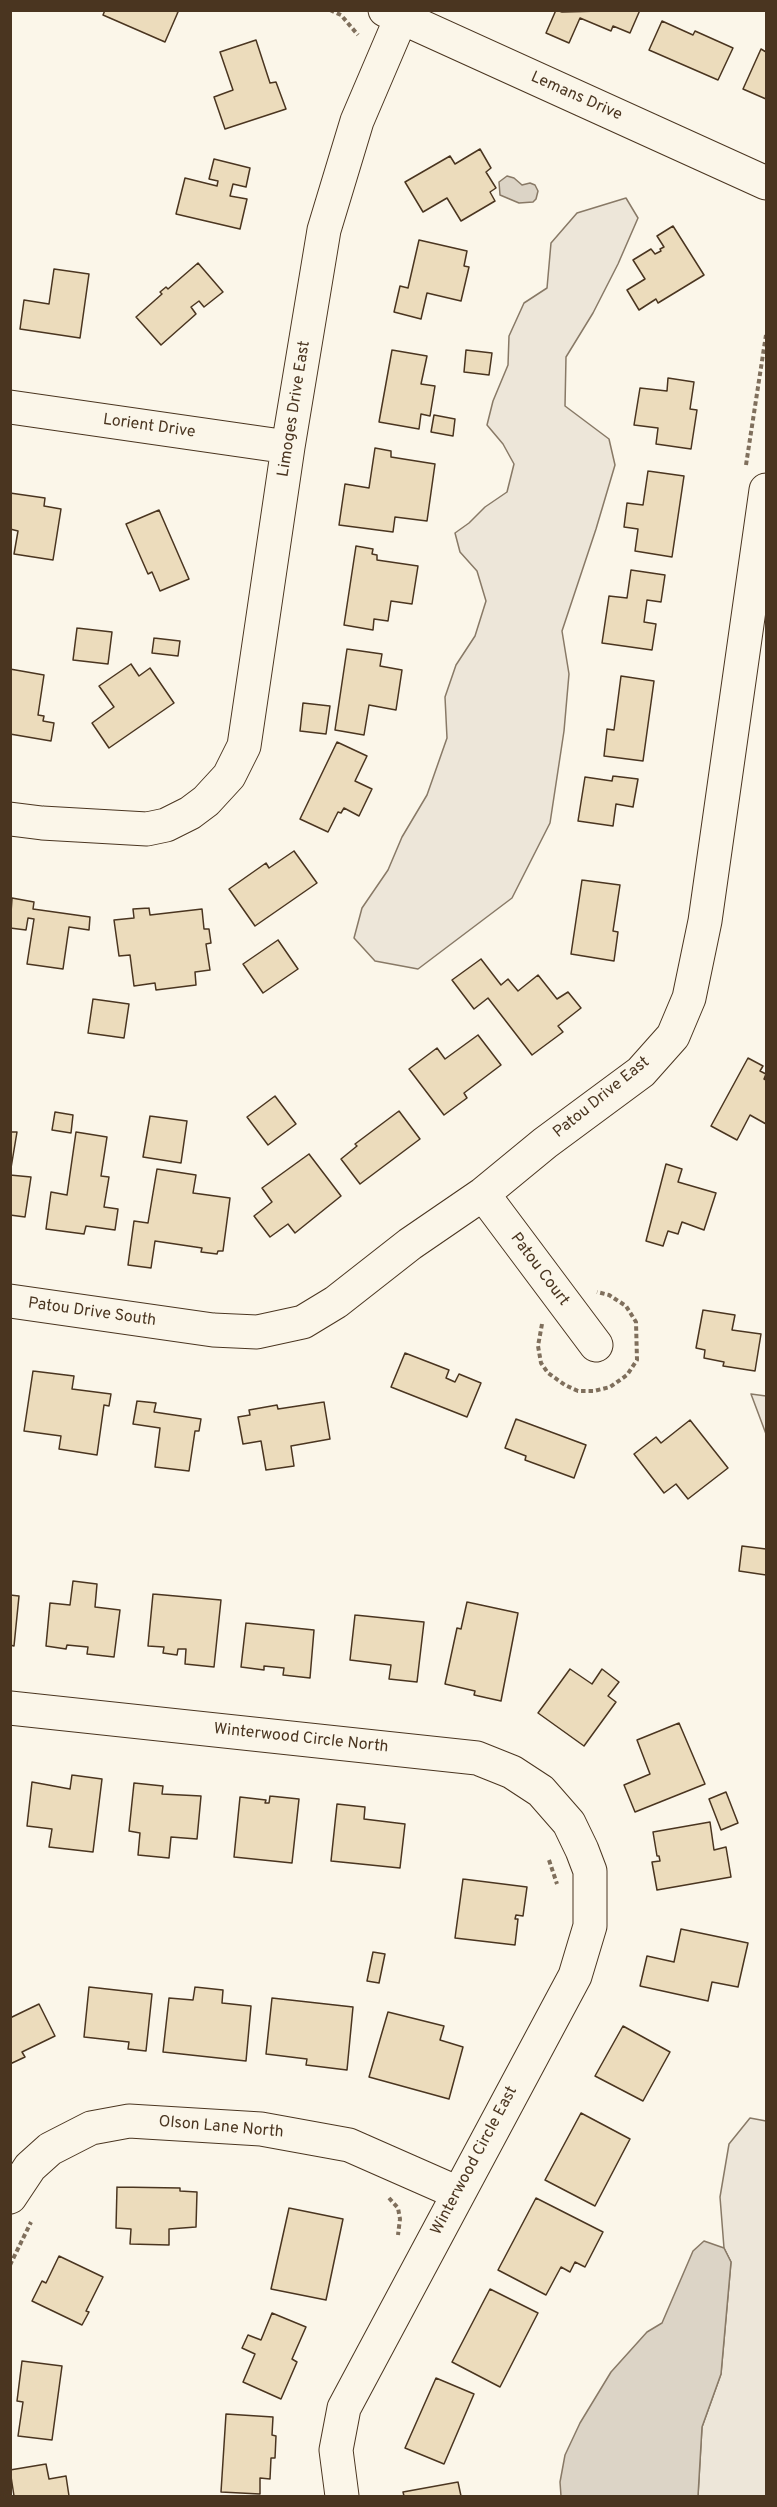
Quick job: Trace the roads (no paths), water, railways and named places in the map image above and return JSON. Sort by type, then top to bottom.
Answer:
[{"type":"street","name":"Lemans Drive","points":[[393,14],[766,183]]},
{"type":"street","name":"Limoges Drive East","points":[[10,819],[147,829],[166,825],[190,813],[206,801],[229,777],[244,746],[288,447],[324,230],[393,14]]},
{"type":"street","name":"Lorient Drive","points":[[10,407],[288,447]]},
{"type":"street","name":"Patou Drive East","points":[[173,1324],[213,1330],[257,1332],[303,1322],[336,1302],[410,1244],[483,1194],[545,1143],[641,1072],[673,1036],[689,998],[705,921],[756,478]]},
{"type":"street","name":"Patou Court","points":[[483,1194],[596,1345]]},
{"type":"street","name":"Patou Drive South","points":[[10,1301],[173,1324]]},
{"type":"street","name":"Winterwood Circle North","points":[[10,1708],[477,1758],[512,1772],[541,1791],[569,1823]]},
{"type":"street","name":"Winterwood Circle East","points":[[342,2496],[336,2451],[344,2408],[575,1976],[590,1926],[590,1871],[569,1823]]},
{"type":"street","name":"Olson Lane North","points":[[21,2208],[30,2167],[50,2149],[75,2134],[91,2128],[129,2121],[261,2129],[349,2145],[458,2193]]}]
